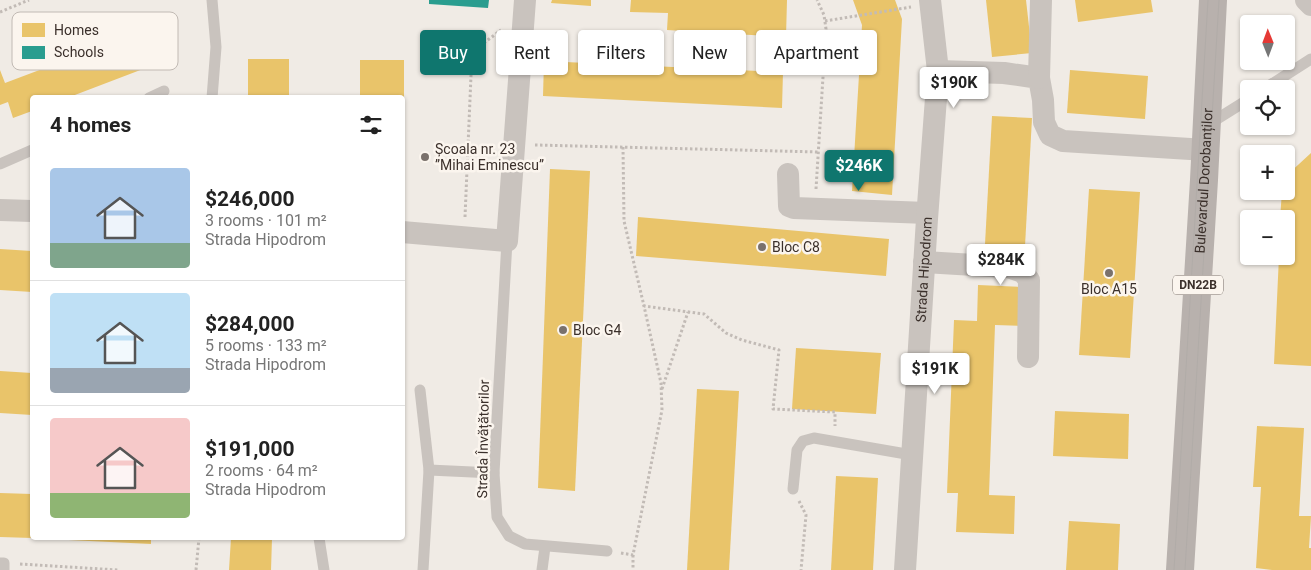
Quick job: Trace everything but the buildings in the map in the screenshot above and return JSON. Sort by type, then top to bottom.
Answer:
[{"type":"main road","name":"Bulevardul Dorobanților","points":[[1180,570],[1213,0]]},
{"type":"street","points":[[405,232],[507,240],[525,0]]},
{"type":"street","points":[[1040,0],[1039,78],[1044,122],[1050,136],[1063,141],[1206,138]]},
{"type":"street","points":[[1306,0],[1311,5]]},
{"type":"street","name":"Strada Hipodrom","points":[[905,570],[927,213],[938,71],[921,3]]},
{"type":"street","points":[[938,71],[1004,73],[1039,78]]},
{"type":"street","points":[[788,174],[789,206],[794,208],[927,213]]},
{"type":"street","points":[[0,210],[30,211]]},
{"type":"street","points":[[924,262],[1008,267],[1022,272],[1028,280],[1028,357]]},
{"type":"lane","points":[[212,0],[216,47],[212,95]]},
{"type":"lane","points":[[1278,80],[1311,59]]},
{"type":"lane","points":[[155,95],[164,91]]},
{"type":"lane","points":[[1206,138],[1240,107]]},
{"type":"lane","points":[[0,164],[30,151]]},
{"type":"lane","name":"Strada Învățătorilor","points":[[507,240],[494,473],[497,517],[509,536],[525,544],[607,551]]},
{"type":"lane","points":[[420,390],[429,470],[423,570]]},
{"type":"lane","points":[[794,489],[797,450],[803,441],[814,438],[912,455]]},
{"type":"lane","points":[[429,470],[494,473]]},
{"type":"lane","points":[[319,540],[324,570]]},
{"type":"lane","points":[[542,570],[545,547]]},
{"type":"path","points":[[0,12],[29,0]]},
{"type":"path","points":[[815,210],[826,44],[824,14],[817,0]]},
{"type":"path","points":[[825,21],[921,3]]},
{"type":"path","points":[[465,220],[472,52],[506,26]]},
{"type":"path","points":[[514,145],[818,152]]},
{"type":"path","points":[[623,147],[624,221],[661,382],[662,410],[633,555],[633,570]]},
{"type":"path","points":[[644,306],[704,314],[726,333],[742,340],[778,350],[773,409],[835,412],[835,442]]},
{"type":"path","points":[[661,393],[688,312]]},
{"type":"path","points":[[794,489],[806,514],[801,570]]},
{"type":"path","points":[[196,570],[199,540]]},
{"type":"path","points":[[607,551],[633,555]]},
{"type":"path","points":[[3,566],[118,570]]},
{"type":"tram line","points":[[1174,570],[1208,0]]},
{"type":"tram line","points":[[1185,570],[1219,0]]},
{"type":"place","name":"Școala nr. 23 ”Mihai Eminescu”","points":[[425,157]]},
{"type":"place","name":"Bloc C8","points":[[762,247]]},
{"type":"place","name":"Bloc A15","points":[[1109,273]]},
{"type":"place","name":"Bloc G4","points":[[563,330]]}]
